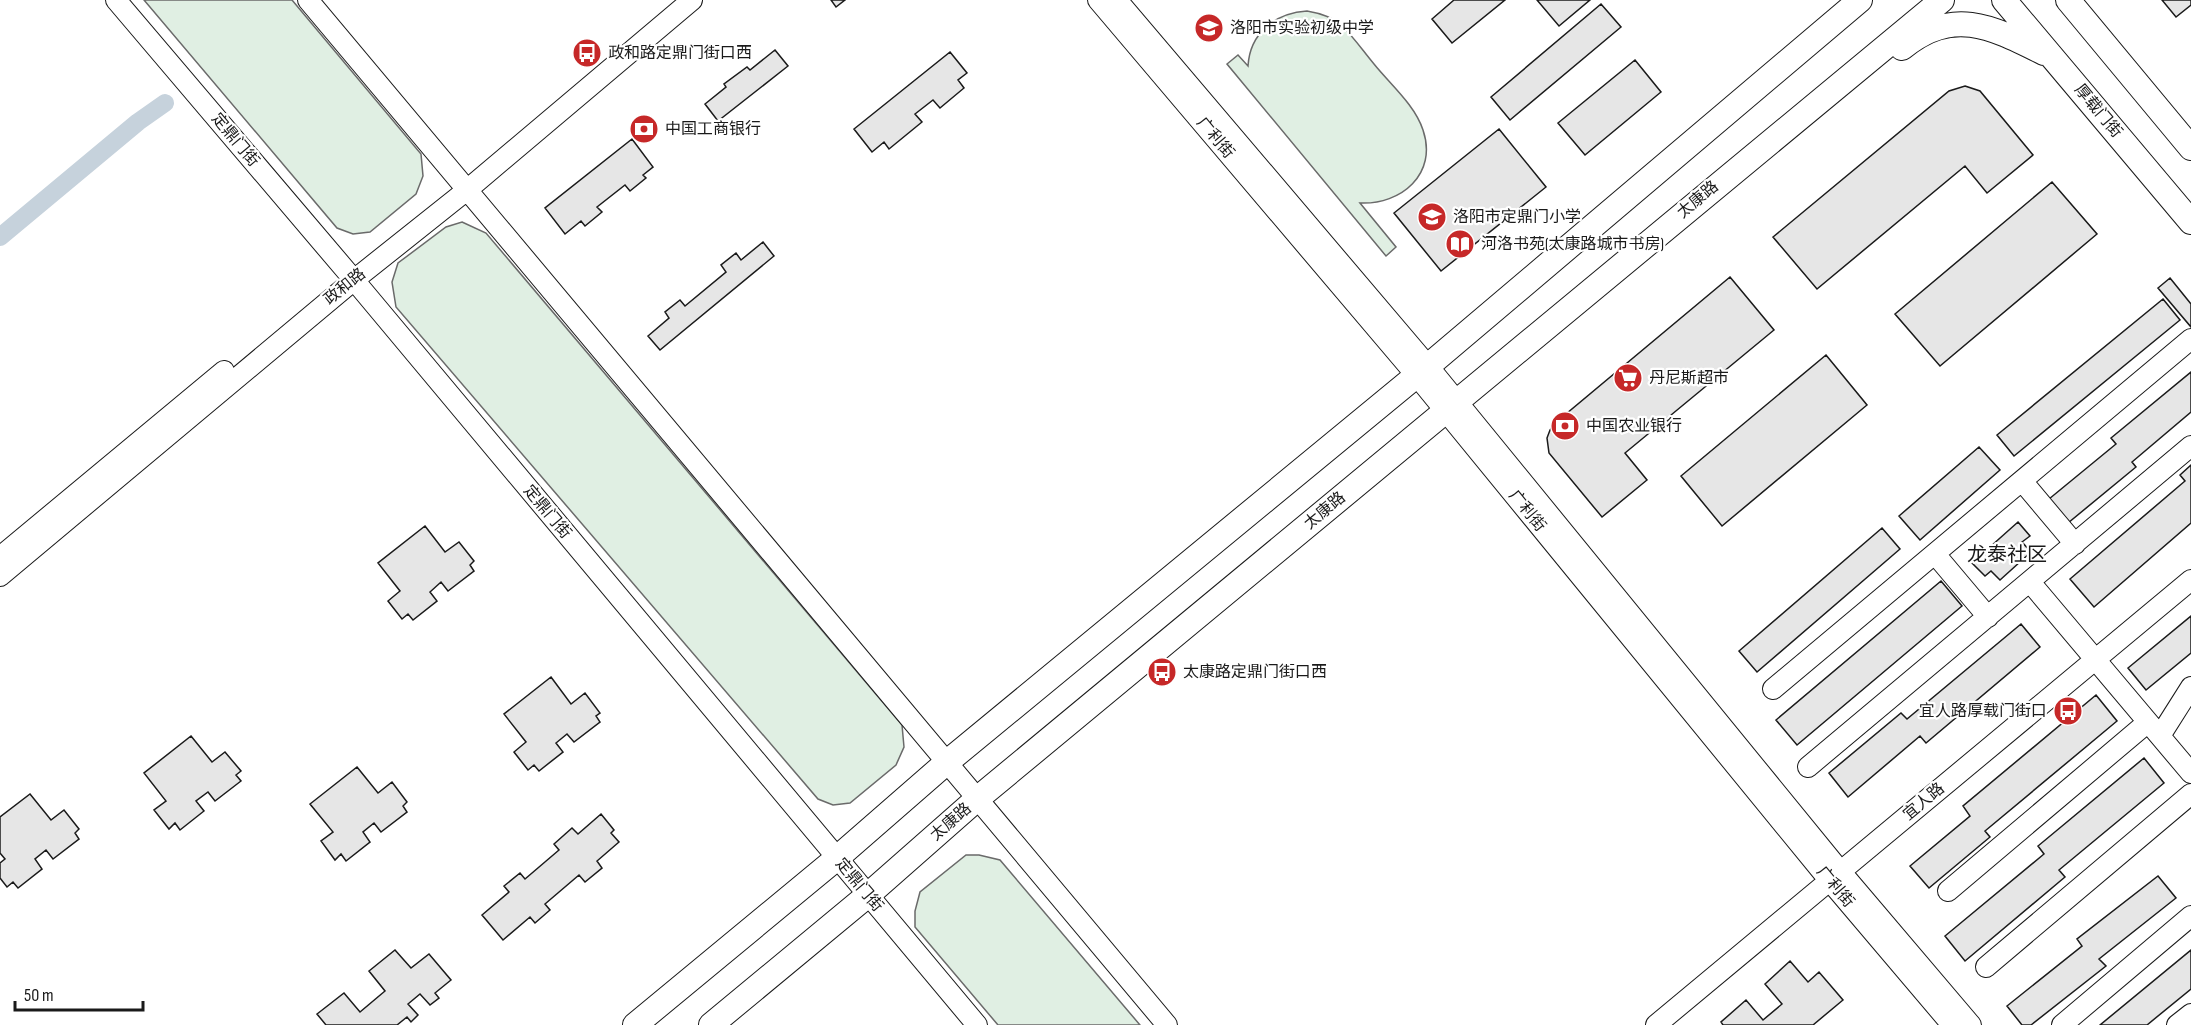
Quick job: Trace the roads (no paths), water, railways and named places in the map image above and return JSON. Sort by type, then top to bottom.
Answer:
[{"type":"main road","points":[[1780,68],[1796,33],[1835,0]]},
{"type":"main road","points":[[635,1025],[837,858],[946,763],[1422,371],[1860,0]]},
{"type":"main road","name":"太康路","points":[[711,1025],[868,895],[976,800],[1942,0]]},
{"type":"main road","name":"厚载门街","points":[[2004,0],[2191,222]]},
{"type":"main road","points":[[2068,0],[2191,148]]},
{"type":"main road","points":[[2081,0],[2091,27]]},
{"type":"main road","points":[[1813,105],[1847,94],[1913,40],[1942,25],[1969,24],[2010,36],[2052,57]]},
{"type":"street","name":"定鼎门街","points":[[116,0],[976,1025]]},
{"type":"street","points":[[308,0],[976,800],[1167,1025]]},
{"type":"street","name":"政和路","points":[[463,185],[672,0]]},
{"type":"street","name":"政和路","points":[[0,557],[692,0]]},
{"type":"street","name":"广利街","points":[[1098,0],[1422,371]]},
{"type":"street","name":"广利街","points":[[1117,0],[1838,880],[1952,1025]]},
{"type":"street","name":"政和路","points":[[0,576],[349,275]]},
{"type":"street","points":[[1773,689],[2191,339]]},
{"type":"street","points":[[1808,767],[2191,446]]},
{"type":"street","points":[[2022,480],[2075,544]]},
{"type":"street","points":[[1935,554],[1988,617]]},
{"type":"street","name":"宜人路","points":[[1671,1025],[1838,880],[2098,663],[2191,580]]},
{"type":"street","points":[[2030,582],[2191,772]]},
{"type":"street","name":"宜人路","points":[[2098,663],[2191,592]]},
{"type":"street","points":[[1948,891],[2154,729],[2191,687]]},
{"type":"street","points":[[1986,967],[2191,794]]},
{"type":"street","name":"广利街","points":[[1838,880],[1971,1025]]},
{"type":"street","name":"宜人路","points":[[1656,1025],[1838,880]]},
{"type":"street","points":[[2062,1025],[2191,916]]},
{"type":"street","points":[[2177,1025],[2191,1014]]},
{"type":"waterway","points":[[0,237],[138,122],[165,103]]},
{"type":"place","name":"洛阳市实验初级中学","points":[[1209,28]]},
{"type":"place","name":"政和路定鼎门街口西","points":[[587,53]]},
{"type":"place","name":"中国工商银行","points":[[644,129]]},
{"type":"place","name":"洛阳市定鼎门小学","points":[[1432,217]]},
{"type":"place","name":"河洛书苑(太康路城市书房)","points":[[1460,244]]},
{"type":"place","name":"丹尼斯超市","points":[[1628,378]]},
{"type":"place","name":"中国农业银行","points":[[1565,426]]},
{"type":"place","name":"太康路定鼎门街口西","points":[[1162,672]]},
{"type":"place","name":"宜人路厚载门街口","points":[[2068,711]]},
{"type":"district","name":"龙泰社区","points":[[2007,555]]}]
